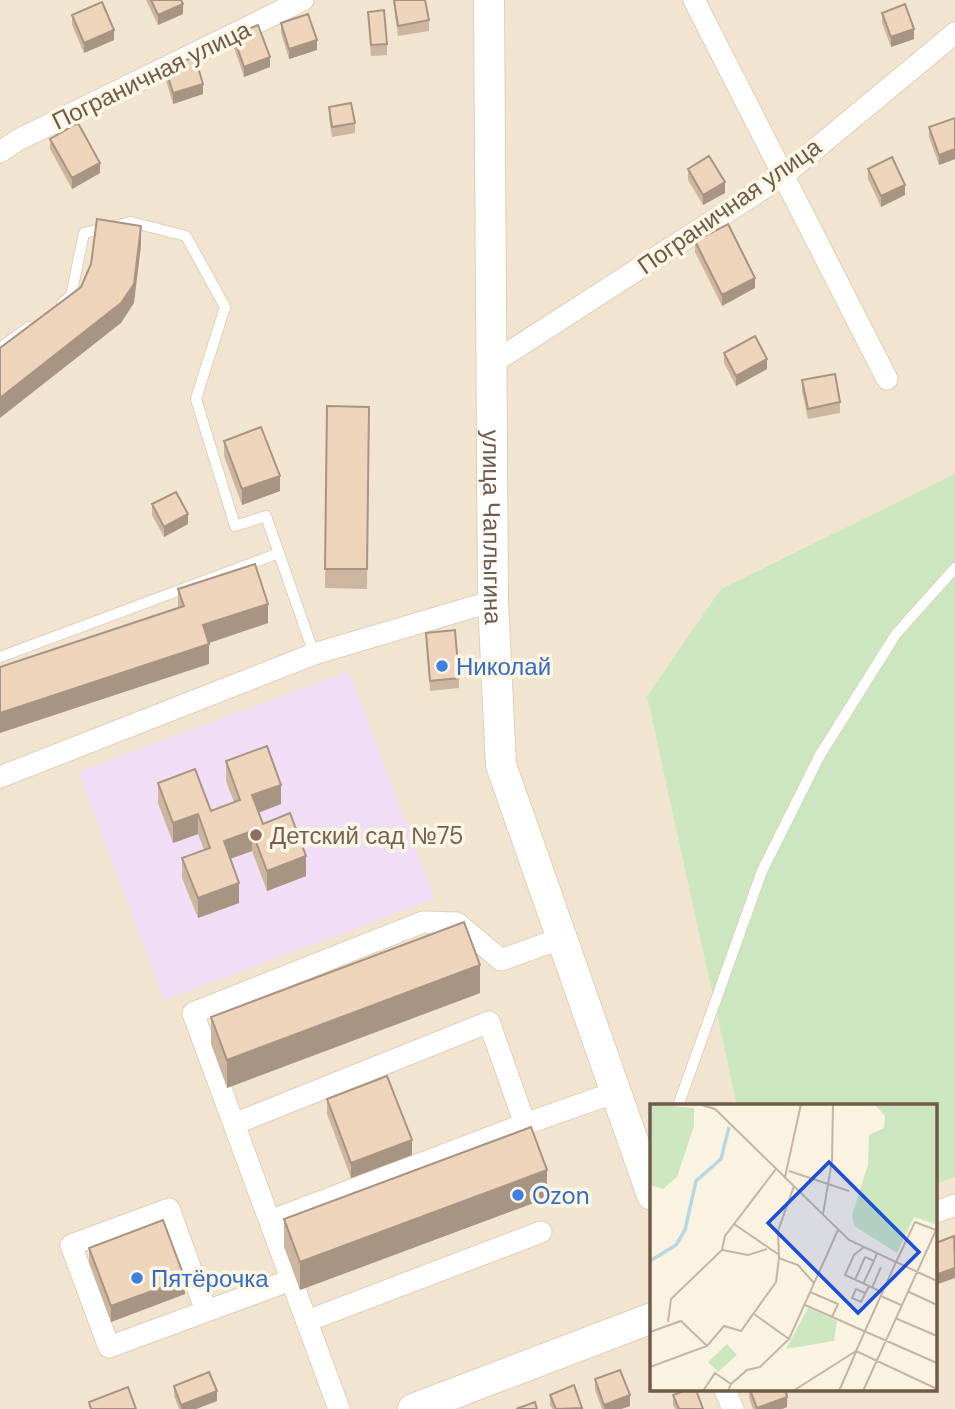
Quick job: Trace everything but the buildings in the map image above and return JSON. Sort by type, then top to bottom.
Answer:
[{"type":"main road","name":"улица Чаплыгина","points":[[489,0],[493,601],[501,765],[650,1183]]},
{"type":"main road","points":[[413,1409],[650,1319]]},
{"type":"street","name":"Пограничная улица","points":[[0,152],[18,140],[303,0]]},
{"type":"street","points":[[694,0],[887,379]]},
{"type":"street","name":"Пограничная улица","points":[[491,364],[784,175],[955,33]]},
{"type":"street","points":[[0,777],[314,654],[493,601]]},
{"type":"street","points":[[339,1409],[194,1013],[423,922],[457,923],[501,960],[562,938]]},
{"type":"street","points":[[234,1124],[489,1022],[525,1124]]},
{"type":"street","points":[[270,1221],[616,1092]]},
{"type":"street","points":[[937,1212],[955,1205]]},
{"type":"street","points":[[206,1311],[169,1209],[72,1245],[109,1347],[291,1280]]},
{"type":"street","points":[[307,1321],[541,1232]]},
{"type":"street","points":[[726,1392],[733,1409]]},
{"type":"lane","points":[[51,310],[71,296],[83,233],[131,222],[186,236],[225,307],[196,399],[235,526],[266,516],[314,654]]},
{"type":"lane","points":[[0,348],[41,318]]},
{"type":"lane","points":[[0,657],[279,553]]},
{"type":"lane","points":[[679,1104],[762,871],[820,755],[895,634],[955,568]]},
{"type":"shaded area","points":[[0,0],[955,0],[955,694],[783,1104],[650,1104],[650,1392],[937,1392],[937,1147],[955,1140],[955,1409],[0,1409]]},
{"type":"shaded area","name":"Детский сад №75","points":[[349,671],[435,899],[164,1000],[78,772]]},
{"type":"green space","points":[[955,474],[955,1177],[937,1184],[937,1104],[737,1104],[647,696],[721,589]]},
{"type":"place","name":"Николай","points":[[442,666]]},
{"type":"place","name":"Детский сад №75","points":[[256,835]]},
{"type":"place","name":"Ozon","points":[[518,1195]]},
{"type":"place","name":"Пятёрочка","points":[[137,1278]]}]
